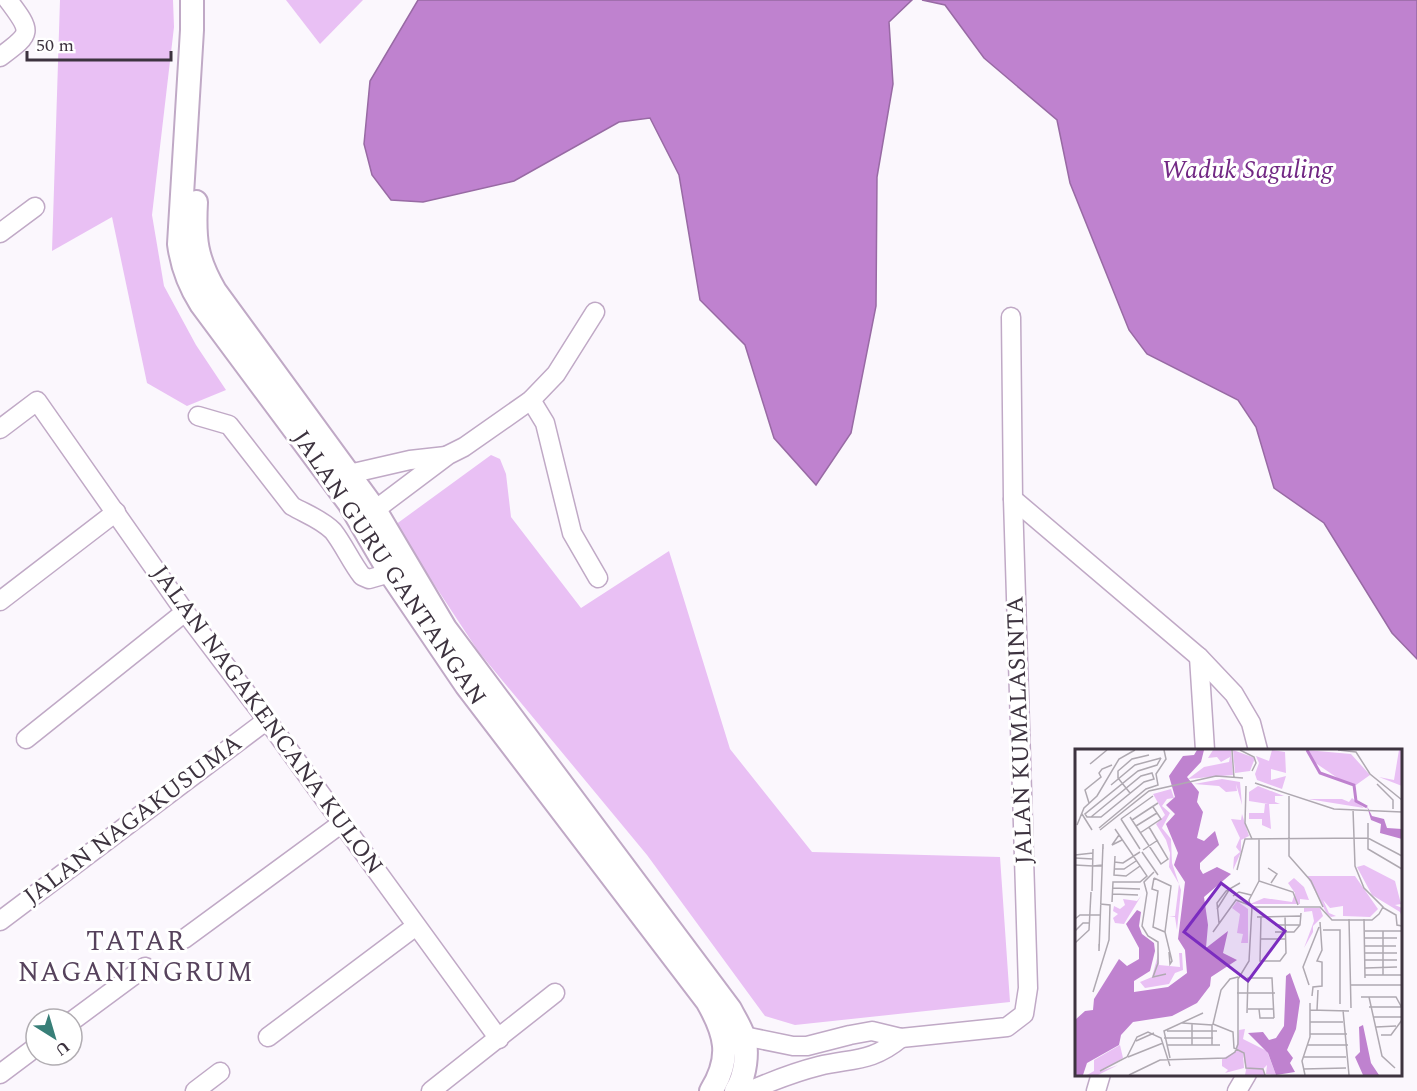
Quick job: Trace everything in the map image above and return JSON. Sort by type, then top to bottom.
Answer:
[{"type":"street","points":[[0,57],[23,39],[27,31],[24,21],[8,0]]},
{"type":"street","name":"JALAN GURU GANTANGAN","points":[[192,0],[179,244],[181,266],[201,304],[349,503],[390,573],[474,694],[707,1001],[722,1028],[733,1039]]},
{"type":"street","name":"JALAN GURU GANTANGAN","points":[[207,0],[194,228],[202,269],[221,300],[375,510],[445,628],[730,1009],[733,1039],[744,1069],[736,1091]]},
{"type":"street","points":[[0,233],[35,207]]},
{"type":"street","points":[[375,510],[448,456],[531,400],[556,374],[596,312]]},
{"type":"street","name":"JALAN KUMALASINTA","points":[[901,1038],[1007,1027],[1024,1014],[1026,1006],[1028,988],[1013,499],[1011,318]]},
{"type":"street","points":[[531,400],[544,423],[572,533],[598,578]]},
{"type":"street","name":"JALAN NAGAKENCANA KULON","points":[[0,429],[37,401],[185,612],[267,720],[499,1039]]},
{"type":"street","points":[[198,416],[229,425],[292,506],[300,512],[313,516],[332,531],[362,576],[369,579],[390,573]]},
{"type":"street","points":[[349,474],[410,460],[448,456]]},
{"type":"street","points":[[1013,499],[1198,657],[1234,693],[1251,723],[1258,749]]},
{"type":"street","points":[[0,601],[116,512]]},
{"type":"street","points":[[26,739],[185,612]]},
{"type":"street","points":[[1198,657],[1205,749]]},
{"type":"street","name":"JALAN NAGAKUSUMA","points":[[0,921],[267,720]]},
{"type":"street","points":[[184,939],[342,823]]},
{"type":"street","points":[[268,1037],[417,926]]},
{"type":"street","points":[[84,1012],[145,967]]},
{"type":"street","points":[[431,1091],[555,993]]},
{"type":"street","points":[[733,1039],[807,1046],[872,1031],[901,1038]]},
{"type":"street","points":[[749,1091],[777,1086],[819,1066],[872,1057],[901,1038]]},
{"type":"street","name":"JALAN GURU GANTANGAN","points":[[711,1091],[721,1075],[724,1058],[733,1039]]},
{"type":"street","points":[[0,1074],[24,1056]]},
{"type":"street","points":[[195,1091],[220,1072]]},
{"type":"street","points":[[1096,1091],[1100,1076]]},
{"type":"street","points":[[1228,1076],[1230,1091]]},
{"type":"street","points":[[1237,1091],[1246,1076]]},
{"type":"street","points":[[0,1086],[4,1091]]},
{"type":"shaded area","points":[[60,0],[173,0],[174,27],[152,215],[164,286],[196,345],[226,390],[187,406],[147,383],[112,217],[52,251]]},
{"type":"shaded area","points":[[286,0],[363,0],[320,44]]},
{"type":"shaded area","points":[[491,455],[500,459],[506,474],[511,517],[581,608],[669,551],[730,749],[812,852],[1000,857],[1010,1002],[795,1025],[765,1016],[647,855],[478,651],[395,525]]},
{"type":"water","points":[[418,0],[912,0],[889,22],[893,84],[877,177],[876,306],[851,433],[816,485],[774,438],[745,345],[700,300],[679,175],[650,118],[619,122],[514,181],[423,202],[391,200],[372,175],[364,144],[370,81]]},
{"type":"water","name":"Waduk Saguling","points":[[922,0],[1417,0],[1417,659],[1392,633],[1324,523],[1274,488],[1256,427],[1238,400],[1147,354],[1129,330],[1070,183],[1057,120],[984,58],[945,5]]},
{"type":"district","name":"TATAR NAGANINGRUM","points":[[136,958]]}]
